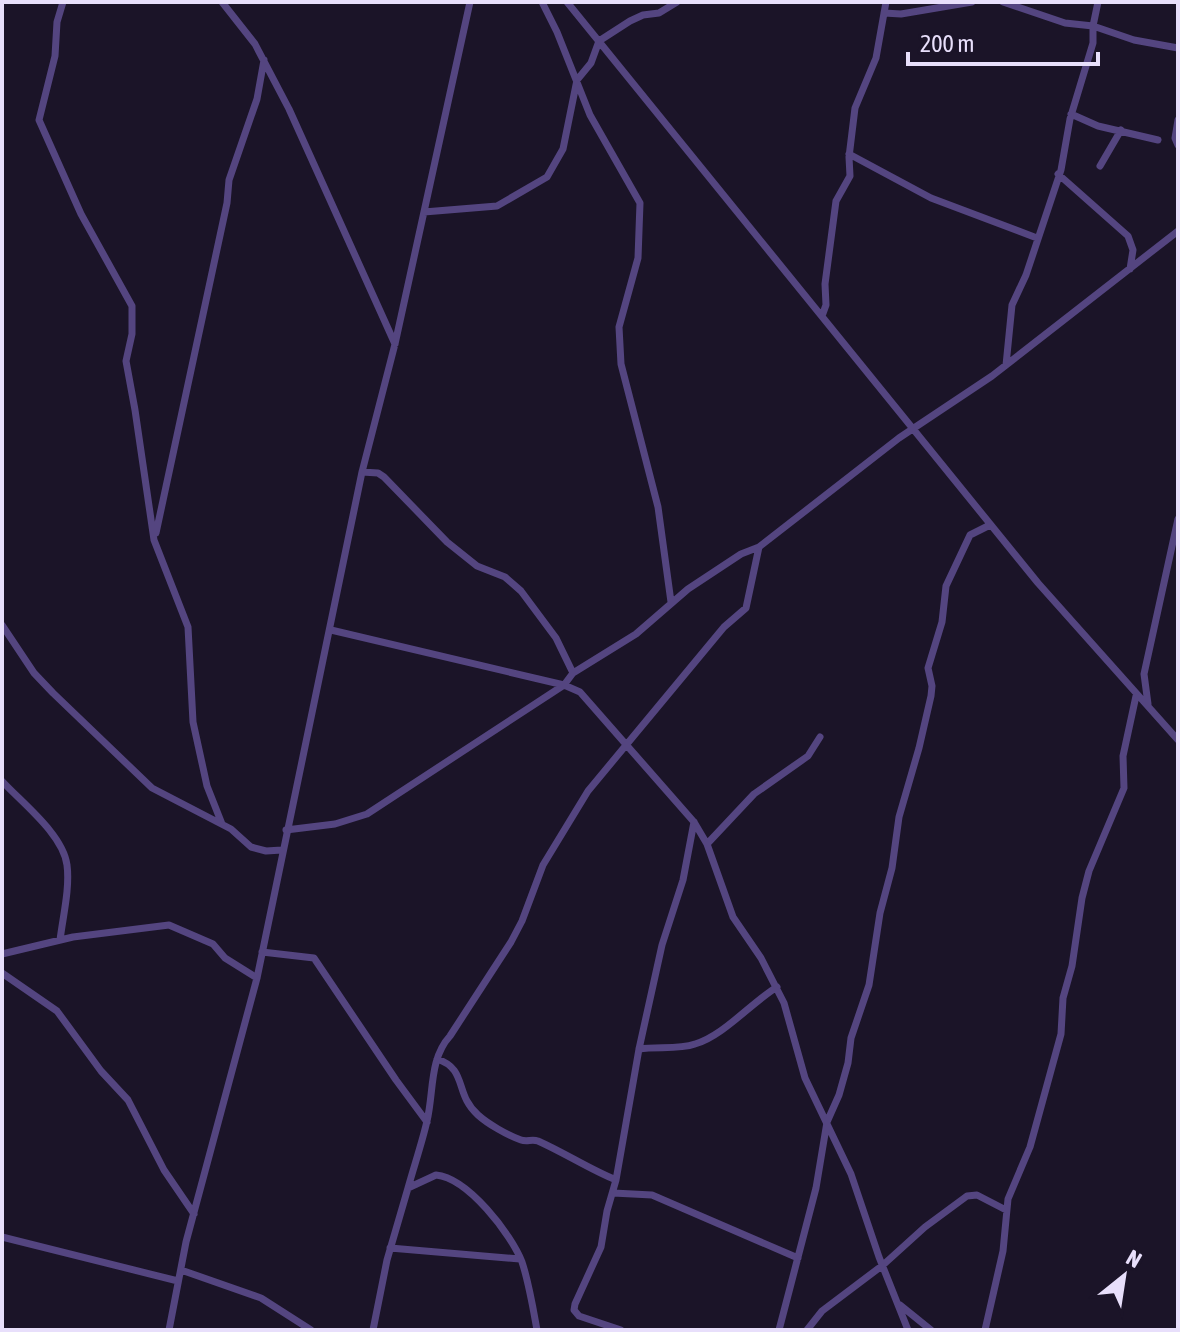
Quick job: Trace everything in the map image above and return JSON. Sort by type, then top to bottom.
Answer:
[{"type":"street","points":[[63,2],[57,22],[55,56],[39,120],[81,214],[132,306],[132,334],[126,361],[154,540],[188,627],[193,722],[207,786],[222,824]]},
{"type":"street","points":[[222,2],[244,27],[289,109],[395,344]]},
{"type":"street","points":[[169,1330],[194,1214],[257,978],[362,472],[395,344],[470,2]]},
{"type":"street","points":[[542,2],[590,115],[640,203],[638,258],[619,327],[621,364],[658,507],[671,602]]},
{"type":"street","points":[[567,2],[990,525],[1136,696],[1148,704],[1178,740]]},
{"type":"street","points":[[424,212],[497,206],[547,177],[563,149],[577,80],[591,63],[599,41],[630,21],[659,13],[677,2]]},
{"type":"street","points":[[822,316],[826,305],[825,284],[836,201],[850,176],[849,154],[855,108],[876,58],[886,2]]},
{"type":"street","points":[[884,13],[901,14],[972,2]]},
{"type":"street","points":[[1003,2],[1065,23],[1093,26],[1134,40],[1178,48]]},
{"type":"street","points":[[1006,365],[1012,305],[1026,275],[1067,143],[1071,114],[1093,43],[1098,2]]},
{"type":"street","points":[[154,540],[227,203],[229,180],[257,99],[264,60]]},
{"type":"street","points":[[1071,114],[1098,126],[1158,140]]},
{"type":"street","points":[[1178,120],[1175,138],[1178,145]]},
{"type":"street","points":[[1100,166],[1121,130]]},
{"type":"street","points":[[849,154],[931,198],[1037,238]]},
{"type":"street","points":[[1058,174],[1128,236],[1133,250],[1130,269]]},
{"type":"street","points":[[286,830],[335,824],[367,814],[564,685],[573,673],[636,634],[671,602],[741,554],[759,547],[899,438],[1006,365],[1178,231]]},
{"type":"street","points":[[362,472],[378,473],[384,477],[447,542],[477,566],[513,582],[547,625],[573,673]]},
{"type":"street","points":[[1148,704],[1144,674],[1178,519]]},
{"type":"street","points":[[779,1330],[816,1188],[827,1122],[839,1095],[851,1038],[869,985],[899,817],[931,696],[928,668],[942,622],[946,586],[970,535],[990,525]]},
{"type":"street","points":[[373,1330],[390,1248],[427,1122],[440,1047],[511,942],[543,865],[588,791],[724,627],[746,608],[759,547]]},
{"type":"street","points":[[2,625],[34,673],[152,788],[231,829],[251,847],[266,851],[282,850]]},
{"type":"street","points":[[331,630],[564,685],[580,692],[694,822],[707,844],[733,917],[777,987],[805,1078],[851,1174],[908,1330]]},
{"type":"street","points":[[985,1330],[1003,1251],[1008,1199],[1030,1147],[1061,1034],[1063,998],[1072,966],[1082,898],[1089,871],[1124,788],[1123,756],[1136,696]]},
{"type":"street","points":[[707,844],[754,794],[808,756],[820,737]]},
{"type":"street","points":[[2,781],[31,808],[67,862],[60,940]]},
{"type":"street","points":[[621,1330],[579,1316],[574,1310],[601,1247],[639,1049],[662,945],[683,880],[694,822]]},
{"type":"street","points":[[2,954],[60,940],[169,925],[213,944],[225,958],[257,978]]},
{"type":"street","points":[[262,952],[314,958],[427,1122]]},
{"type":"street","points":[[2,973],[57,1011],[101,1071],[128,1100],[164,1170],[194,1214]]},
{"type":"street","points":[[639,1049],[691,1046],[704,1041],[777,987]]},
{"type":"street","points":[[437,1059],[450,1063],[458,1073],[466,1102],[479,1117],[520,1140],[535,1139],[616,1180]]},
{"type":"street","points":[[408,1188],[436,1175],[454,1181],[484,1205],[520,1259],[537,1330]]},
{"type":"street","points":[[613,1193],[652,1195],[798,1258]]},
{"type":"street","points":[[807,1330],[822,1311],[967,1196],[977,1195],[1006,1210]]},
{"type":"street","points":[[2,1237],[178,1281]]},
{"type":"street","points":[[390,1248],[520,1259]]},
{"type":"street","points":[[181,1270],[261,1298],[311,1330]]},
{"type":"street","points":[[899,1304],[931,1330]]}]
